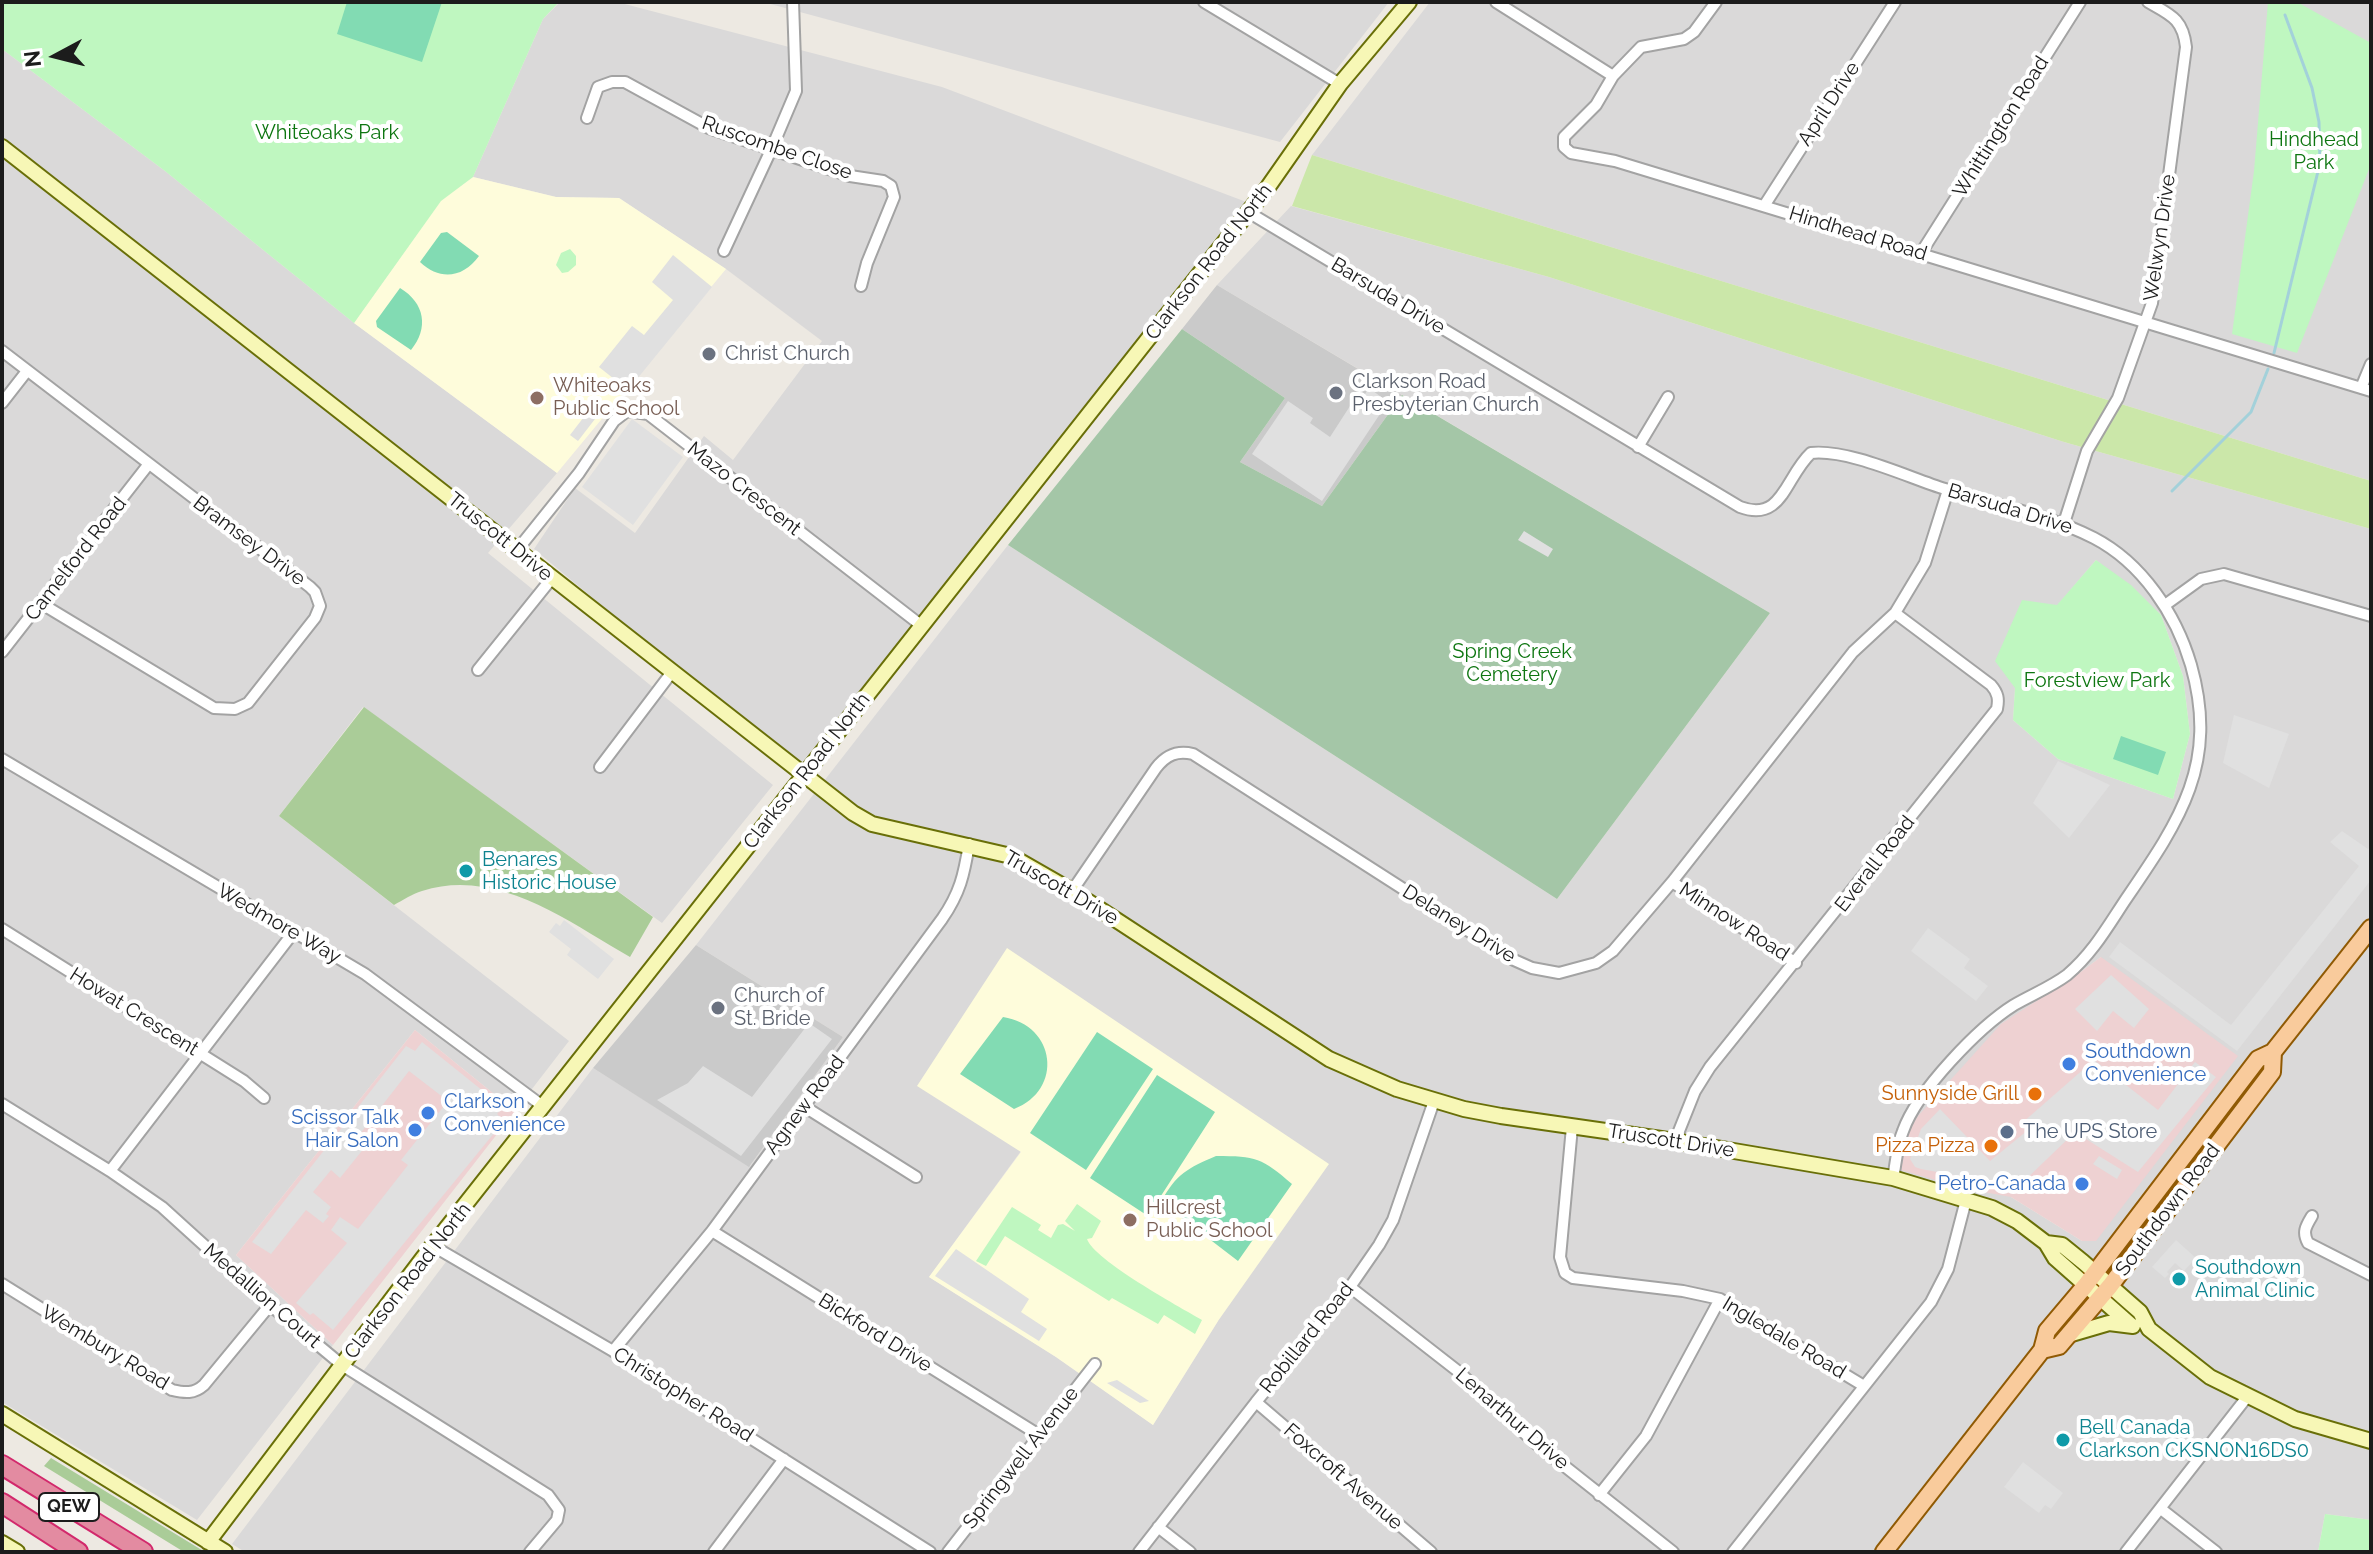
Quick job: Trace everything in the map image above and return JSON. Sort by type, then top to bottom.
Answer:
[{"type":"highway","name":"QEW","points":[[2,1465],[143,1552]]},
{"type":"highway","name":"QEW","points":[[2,1503],[78,1552]]},
{"type":"main road","name":"Southdown Road","points":[[1884,1552],[2042,1350],[2047,1331],[2258,1059],[2273,1052],[2371,928]]},
{"type":"main road","name":"Southdown Road","points":[[2042,1350],[2059,1346],[2105,1292],[2272,1072],[2273,1052]]},
{"type":"street","points":[[724,251],[796,91],[793,2]]},
{"type":"street","points":[[1204,2],[1340,84]]},
{"type":"street","name":"Clarkson Road North","points":[[208,1542],[433,1246],[1248,212],[1340,84],[1409,2]]},
{"type":"street","points":[[1496,2],[1613,76],[1641,47],[1684,39],[1694,32],[1716,2]]},
{"type":"street","name":"April Drive","points":[[1764,206],[1895,2]]},
{"type":"street","name":"Whittington Road","points":[[1921,253],[2080,2]]},
{"type":"street","name":"Welwyn Drive","points":[[2064,523],[2087,451],[2118,398],[2152,303],[2186,47],[2185,33],[2175,18],[2148,2]]},
{"type":"street","name":"Hindhead Road","points":[[1613,76],[1596,105],[1564,137],[1564,147],[1571,153],[1615,161],[2366,390]]},
{"type":"street","name":"Ruscombe Close","points":[[587,118],[598,87],[625,82],[709,128],[850,176],[883,181],[891,186],[894,197],[861,286]]},
{"type":"street","name":"Truscott Drive","points":[[2,147],[853,813],[872,824],[1011,856],[1072,891],[1329,1059],[1397,1089],[1501,1116],[1675,1141],[1893,1178],[1992,1208],[2017,1221],[2046,1243],[2055,1258],[2090,1279],[2105,1292],[2132,1326],[2149,1329]]},
{"type":"street","name":"Barsuda Drive","points":[[1248,212],[1750,511],[1774,507],[1801,462],[1811,453],[1834,452],[1948,490],[2064,523],[2126,560],[2165,605],[2185,645],[2201,715],[2193,782],[2182,812],[2090,952],[2065,976],[1991,1022],[1926,1091],[1903,1130],[1893,1178]]},
{"type":"street","name":"Bramsey Drive","points":[[2,351],[310,587],[320,606],[315,618],[248,703],[226,710],[214,708],[42,604]]},
{"type":"street","points":[[2366,390],[2371,364]]},
{"type":"street","points":[[2,403],[27,371]]},
{"type":"street","points":[[1638,447],[1668,397]]},
{"type":"street","name":"Mazo Crescent","points":[[518,549],[579,473],[614,421],[627,411],[639,411],[648,414],[922,626]]},
{"type":"street","name":"Camelford Road","points":[[2,652],[148,465]]},
{"type":"street","name":"Delaney Drive","points":[[1072,891],[1156,768],[1165,757],[1183,752],[1193,754],[1514,960],[1532,968],[1559,973],[1596,963],[1613,951],[1672,882],[1853,652],[1895,613],[1925,563],[1948,490]]},
{"type":"street","points":[[2165,605],[2201,579],[2224,574],[2371,616]]},
{"type":"street","points":[[478,670],[552,578]]},
{"type":"street","name":"Everall Road","points":[[1675,1141],[1695,1091],[1710,1067],[1997,709],[1999,701],[1991,685],[1895,613]]},
{"type":"street","points":[[600,767],[672,672]]},
{"type":"street","name":"Wedmore Way","points":[[2,759],[365,974],[544,1107]]},
{"type":"street","name":"Agnew Road","points":[[613,1351],[712,1231],[957,897],[969,844]]},
{"type":"street","name":"Minnow Road","points":[[1672,882],[1796,963]]},
{"type":"street","name":"Howat Crescent","points":[[2,929],[244,1081],[264,1098]]},
{"type":"street","points":[[110,1171],[293,933]]},
{"type":"street","name":"Robillard Road","points":[[1139,1552],[1350,1287],[1379,1245],[1393,1220],[1434,1101]]},
{"type":"street","name":"Medallion Court","points":[[2,1104],[162,1207],[270,1305],[342,1365],[548,1495],[559,1510],[557,1520],[530,1552]]},
{"type":"street","points":[[805,1107],[916,1177]]},
{"type":"street","name":"Ingledale Road","points":[[1572,1127],[1560,1257],[1565,1273],[1573,1278],[1683,1291],[1720,1299],[1864,1386]]},
{"type":"street","points":[[1733,1552],[1942,1284],[1966,1200]]},
{"type":"street","points":[[2312,1216],[2305,1227],[2304,1236],[2308,1243],[2371,1275]]},
{"type":"street","name":"Bickford Drive","points":[[712,1231],[1039,1435]]},
{"type":"street","name":"Christopher Road","points":[[433,1246],[613,1351],[930,1552]]},
{"type":"street","name":"Wembury Road","points":[[2,1284],[172,1390],[187,1393],[204,1385],[270,1305]]},
{"type":"street","name":"Lenarthur Drive","points":[[1350,1287],[1459,1372],[1534,1442],[1673,1552]]},
{"type":"street","name":"Truscott Drive","points":[[2105,1292],[2140,1312],[2149,1329],[2210,1377],[2295,1419],[2371,1441]]},
{"type":"street","points":[[1599,1495],[1646,1436],[1720,1299]]},
{"type":"street","points":[[2068,1335],[2109,1323],[2132,1326]]},
{"type":"street","name":"Springwell Avenue","points":[[948,1552],[1095,1364]]},
{"type":"street","points":[[2126,1552],[2247,1397]]},
{"type":"street","name":"Foxcroft Avenue","points":[[1256,1402],[1431,1552]]},
{"type":"street","points":[[2,1414],[225,1552]]},
{"type":"street","points":[[714,1552],[784,1459]]},
{"type":"street","points":[[2161,1509],[2216,1552]]},
{"type":"street","points":[[1158,1527],[1190,1552]]},
{"type":"street","points":[[2,1543],[17,1552]]},
{"type":"shaded area","points":[[560,2],[617,2],[942,87],[1249,203],[811,769],[679,670],[534,549],[575,488],[635,533],[704,436],[733,460],[822,341],[726,269],[619,198],[556,197],[473,177],[543,19]]},
{"type":"shaded area","points":[[763,2],[1389,2],[1280,142]]},
{"type":"shaded area","points":[[1430,2],[2371,2],[2371,481],[1312,155]]},
{"type":"shaded area","points":[[2,49],[165,171],[354,323],[557,473],[488,553],[773,785],[662,923],[363,707],[279,816],[569,1041],[515,1111],[415,1030],[236,1255],[333,1345],[197,1520],[2,1402]]},
{"type":"shaded area","name":"Whiteoaks Public School","points":[[473,177],[556,197],[619,198],[726,269],[557,473],[354,323],[441,200]]},
{"type":"shaded area","points":[[1291,206],[1549,277],[2064,442],[2371,529],[2371,1520],[2325,1514],[2318,1552],[245,1552],[232,1544],[593,1068],[750,1166],[843,1037],[696,945],[1008,545],[1557,899],[1770,613],[1217,285]],"holes":[[[2096,560],[2161,615],[2183,676],[2190,734],[2173,799],[2058,759],[2013,720],[2015,688],[2057,606]],[[2101,957],[2082,1241],[2011,1197],[2078,974]],[[1021,1151],[1218,1321],[1153,1425],[1056,1357],[929,1277]]]},
{"type":"shaded area","points":[[673,255],[712,287],[628,390],[599,367],[632,326],[644,335],[673,300],[652,282]]},
{"type":"shaded area","points":[[1217,285],[1402,395],[1322,506],[1240,462],[1285,398],[1182,329]]},
{"type":"shaded area","points":[[1369,388],[1388,402],[1322,501],[1252,454],[1288,401],[1313,418],[1310,423],[1330,437],[1350,406],[1355,409]]},
{"type":"shaded area","points":[[597,400],[605,406],[578,441],[570,435]]},
{"type":"shaded area","points":[[632,419],[683,457],[633,525],[582,487]]},
{"type":"shaded area","points":[[1524,531],[1553,549],[1548,557],[1518,540]]},
{"type":"shaded area","points":[[2234,715],[2289,734],[2269,788],[2223,763]]},
{"type":"shaded area","points":[[2058,761],[2110,785],[2069,838],[2033,803]]},
{"type":"shaded area","points":[[2342,831],[2368,849],[2371,846],[2371,880],[2237,1051],[2109,957],[2120,942],[2231,1025],[2359,866],[2330,842]]},
{"type":"shaded area","points":[[564,920],[614,959],[598,979],[567,955],[571,949],[549,932],[556,923],[560,926]]},
{"type":"shaded area","points":[[1928,928],[1970,959],[1964,968],[1988,986],[1976,1001],[1911,951]]},
{"type":"shaded area","points":[[696,945],[843,1037],[749,1167],[593,1068]]},
{"type":"shaded area","name":"Hillcrest Public School","points":[[1007,948],[1329,1164],[1218,1321],[1153,1425],[1056,1357],[929,1277],[1021,1152],[917,1086]]},
{"type":"shaded area","points":[[2101,957],[2238,1056],[2096,1241],[2082,1241],[2011,1197],[1967,1189],[1901,1170],[1908,1132],[1918,1116],[2001,1024]]},
{"type":"shaded area","points":[[2111,975],[2149,1009],[2134,1028],[2113,1011],[2097,1031],[2075,1009]]},
{"type":"shaded area","points":[[809,1023],[832,1039],[741,1156],[657,1100],[688,1083],[703,1066],[752,1097]]},
{"type":"shaded area","points":[[415,1030],[515,1111],[333,1345],[236,1255]]},
{"type":"shaded area","points":[[422,1042],[503,1107],[497,1114],[504,1121],[333,1330],[296,1303],[347,1243],[331,1230],[340,1217],[358,1229],[408,1165],[401,1160],[448,1101],[409,1071],[356,1139],[365,1147],[340,1178],[331,1170],[313,1192],[331,1207],[323,1223],[306,1210],[271,1254],[252,1242],[406,1046],[415,1051]]},
{"type":"shaded area","points":[[2094,1060],[2158,1110],[2195,1062],[2216,1077],[2138,1172],[2075,1132],[2018,1187],[1921,1169],[1915,1167],[1910,1159],[1921,1129],[1940,1109],[1990,1161],[2028,1130],[2022,1123]]},
{"type":"shaded area","points":[[2099,1156],[2122,1170],[2117,1179],[2093,1164]]},
{"type":"shaded area","points":[[2176,1240],[2196,1258],[2184,1271],[2175,1263],[2165,1278],[2152,1267]]},
{"type":"shaded area","points":[[956,1249],[1029,1299],[1021,1312],[1047,1329],[1039,1341],[935,1276]]},
{"type":"shaded area","points":[[1117,1380],[1149,1401],[1140,1403],[1107,1383]]},
{"type":"shaded area","points":[[2023,1462],[2063,1493],[2051,1509],[2045,1505],[2039,1513],[2004,1487]]},
{"type":"green space","name":"Whiteoaks Park","points":[[2,2],[559,2],[543,19],[473,177],[441,201],[354,323],[165,171],[2,49]]},
{"type":"green space","points":[[347,2],[442,2],[422,62],[337,34]]},
{"type":"green space","name":"Hindhead Park","points":[[2268,2],[2297,2],[2371,43],[2371,164],[2297,353],[2232,334],[2254,171]]},
{"type":"green space","points":[[1312,155],[2371,481],[2371,529],[2064,442],[1549,277],[1292,206]]},
{"type":"green space","points":[[447,232],[479,256],[459,273],[435,272],[420,262],[441,233]]},
{"type":"green space","points":[[570,249],[576,256],[576,265],[562,273],[556,265],[561,253]]},
{"type":"green space","points":[[400,288],[415,301],[422,316],[420,333],[411,350],[377,327],[376,321]]},
{"type":"green space","name":"Spring Creek Cemetery","points":[[1182,329],[1285,398],[1240,462],[1322,506],[1402,395],[1770,613],[1557,899],[1008,545]]},
{"type":"green space","name":"Forestview Park","points":[[2096,560],[2131,585],[2161,615],[2183,676],[2190,734],[2173,799],[2058,759],[2013,720],[2015,688],[1995,661],[2022,600],[2057,605]]},
{"type":"green space","points":[[364,707],[653,917],[630,957],[557,914],[505,892],[478,886],[450,886],[418,892],[394,905],[279,816]]},
{"type":"green space","points":[[2121,736],[2166,752],[2158,775],[2113,759]]},
{"type":"green space","points":[[1003,1017],[1021,1022],[1034,1032],[1043,1045],[1047,1059],[1041,1088],[1030,1100],[1014,1109],[960,1074]]},
{"type":"green space","points":[[1097,1032],[1153,1069],[1086,1170],[1030,1133]]},
{"type":"green space","points":[[1157,1075],[1215,1112],[1148,1216],[1090,1178]]},
{"type":"green space","points":[[1216,1156],[1258,1160],[1292,1184],[1238,1261],[1161,1202],[1184,1173]]},
{"type":"green space","points":[[1077,1204],[1101,1221],[1092,1238],[1087,1239],[1093,1248],[1138,1282],[1202,1320],[1195,1334],[1164,1315],[1158,1324],[1112,1298],[1109,1301],[1005,1236],[986,1266],[976,1261],[1012,1207],[1041,1225],[1038,1230],[1051,1238],[1058,1225],[1063,1224],[1075,1231],[1065,1221]]},
{"type":"green space","points":[[51,1458],[205,1552],[184,1552],[44,1466]]},
{"type":"green space","points":[[2325,1514],[2371,1520],[2371,1552],[2318,1552]]},
{"type":"waterway","points":[[2274,353],[2320,163],[2319,122],[2312,88],[2285,15]]},
{"type":"waterway","points":[[2172,491],[2251,412],[2268,369]]},
{"type":"place","name":"Christ Church","points":[[709,354]]},
{"type":"place","name":"Clarkson Road Presbyterian Church","points":[[1336,393]]},
{"type":"place","name":"Whiteoaks Public School","points":[[537,398]]},
{"type":"place","name":"Benares Historic House","points":[[466,871]]},
{"type":"place","name":"Church of St. Bride","points":[[718,1008]]},
{"type":"place","name":"Southdown Convenience","points":[[2069,1064]]},
{"type":"place","name":"Sunnyside Grill","points":[[2035,1094]]},
{"type":"place","name":"Clarkson Convenience","points":[[428,1113]]},
{"type":"place","name":"Scissor Talk Hair Salon","points":[[415,1130]]},
{"type":"place","name":"The UPS Store","points":[[2007,1132]]},
{"type":"place","name":"Pizza Pizza","points":[[1991,1146]]},
{"type":"place","name":"Petro-Canada","points":[[2082,1184]]},
{"type":"place","name":"Hillcrest Public School","points":[[1130,1220]]},
{"type":"place","name":"Southdown Animal Clinic","points":[[2179,1279]]},
{"type":"place","name":"Bell Canada Clarkson CKSNON16DS0","points":[[2063,1440]]}]
